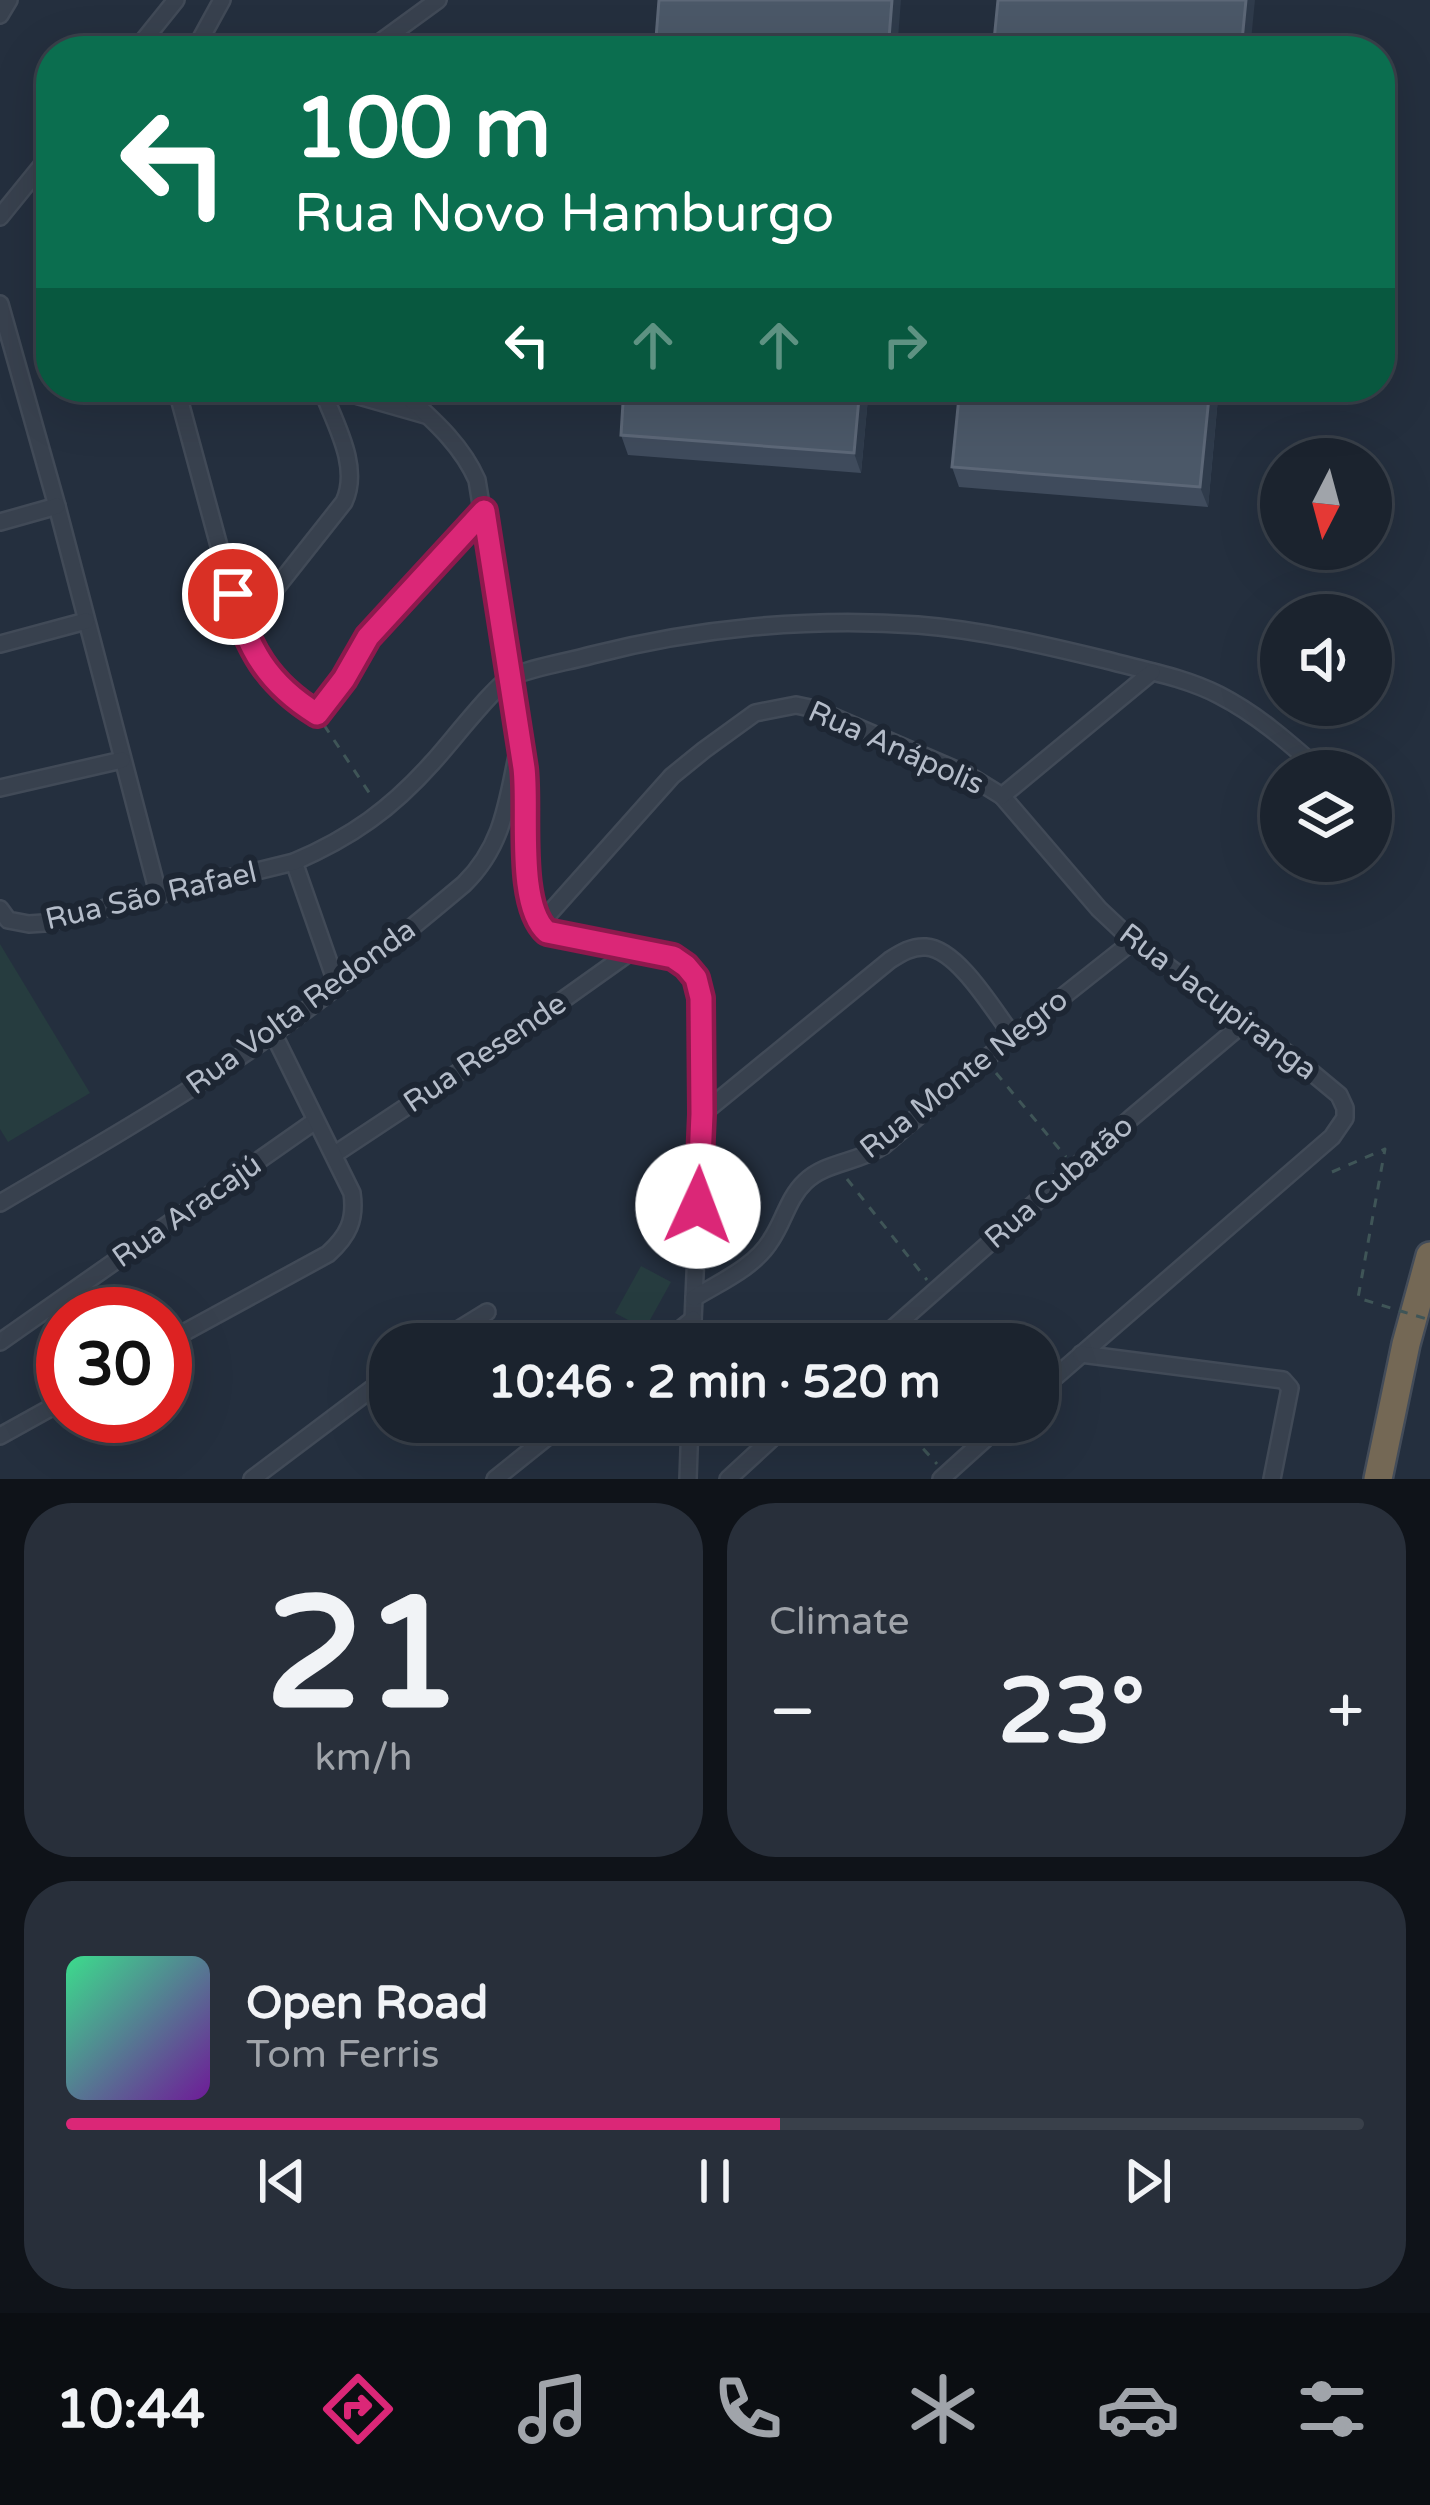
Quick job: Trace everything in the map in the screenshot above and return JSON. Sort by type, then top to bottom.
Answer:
[{"type":"highway","points":[[1378,1479],[1430,1256]]},
{"type":"street","points":[[0,15],[9,0]]},
{"type":"street","points":[[146,36],[176,0]]},
{"type":"street","points":[[202,36],[222,0]]},
{"type":"street","points":[[389,36],[438,0]]},
{"type":"street","points":[[0,217],[36,173]]},
{"type":"street","points":[[0,304],[158,893]]},
{"type":"street","points":[[180,402],[242,631],[272,676],[317,714],[368,637],[484,511]]},
{"type":"street","points":[[242,631],[350,489],[348,461],[329,402]]},
{"type":"street","points":[[378,402],[428,416]]},
{"type":"street","points":[[413,402],[454,441],[477,480],[527,794],[527,891],[539,925],[566,937],[673,957],[696,978],[701,998],[702,1114],[693,1323]]},
{"type":"street","points":[[0,522],[57,506]]},
{"type":"street","points":[[0,644],[86,621]]},
{"type":"street","points":[[508,677],[637,644],[755,628],[920,625],[986,634],[1152,672],[1213,692],[1273,728],[1298,750]]},
{"type":"street","name":"Rua Anápolis","points":[[539,925],[672,776],[755,713],[796,705],[815,709],[968,776],[1002,796],[1152,672]]},
{"type":"street","name":"Rua São Rafael","points":[[4,915],[29,924],[44,922],[294,862],[343,839],[382,813],[431,765],[508,677]]},
{"type":"street","name":"Rua Volta Redonda","points":[[0,1203],[272,1033],[482,867],[503,821],[519,742]]},
{"type":"street","points":[[0,788],[122,760]]},
{"type":"street","name":"Rua Jacupiranga","points":[[1002,796],[1133,940],[1339,1095],[1345,1108],[1342,1126],[1297,1168],[1059,1373]]},
{"type":"street","points":[[294,862],[337,985]]},
{"type":"street","name":"Rua Monte Negro","points":[[694,1298],[761,1253],[800,1186],[821,1170],[854,1162],[883,1146],[1133,940]]},
{"type":"street","points":[[702,1114],[857,985],[916,947],[933,948],[951,958],[1013,1036]]},
{"type":"street","name":"Rua Resende","points":[[335,1154],[633,950]]},
{"type":"street","name":"Rua Cubatão","points":[[899,1323],[1245,1022]]},
{"type":"street","points":[[192,1328],[328,1254],[350,1226],[352,1193],[272,1033]]},
{"type":"street","name":"Rua Aracajú","points":[[0,1342],[315,1121]]},
{"type":"street","points":[[469,1323],[487,1312]]},
{"type":"street","points":[[688,1323],[693,1319]]},
{"type":"street","points":[[1081,1354],[1277,1378],[1290,1388],[1272,1479]]},
{"type":"street","points":[[252,1479],[369,1391]]},
{"type":"street","points":[[0,1436],[36,1416]]},
{"type":"street","points":[[495,1479],[540,1443]]},
{"type":"street","points":[[688,1479],[689,1443]]},
{"type":"street","points":[[728,1479],[767,1443]]},
{"type":"street","points":[[943,1476],[980,1443]]},
{"type":"path","points":[[317,714],[382,813]]},
{"type":"path","points":[[986,1060],[1075,1168]]},
{"type":"path","points":[[1332,1172],[1385,1149],[1358,1298],[1430,1320]]},
{"type":"path","points":[[836,1165],[936,1291]]},
{"type":"path","points":[[916,1443],[943,1476]]},
{"type":"green space","points":[[0,944],[90,1093],[8,1142],[0,1129]]},
{"type":"green space","points":[[641,1266],[671,1282],[648,1323],[634,1323],[615,1313]]},
{"type":"building","points":[[659,0],[892,0],[889,36],[656,36]]},
{"type":"building","points":[[998,0],[1246,0],[1242,36],[994,36]]},
{"type":"building","points":[[623,402],[859,402],[854,453],[621,435]]},
{"type":"building","points":[[958,402],[1208,402],[1200,487],[952,467]]},
{"type":"route","points":[[233,594],[242,631],[253,651],[289,694],[317,714],[368,637],[484,511],[524,768],[531,909],[547,932],[673,957],[696,978],[701,998],[698,1206]]}]
